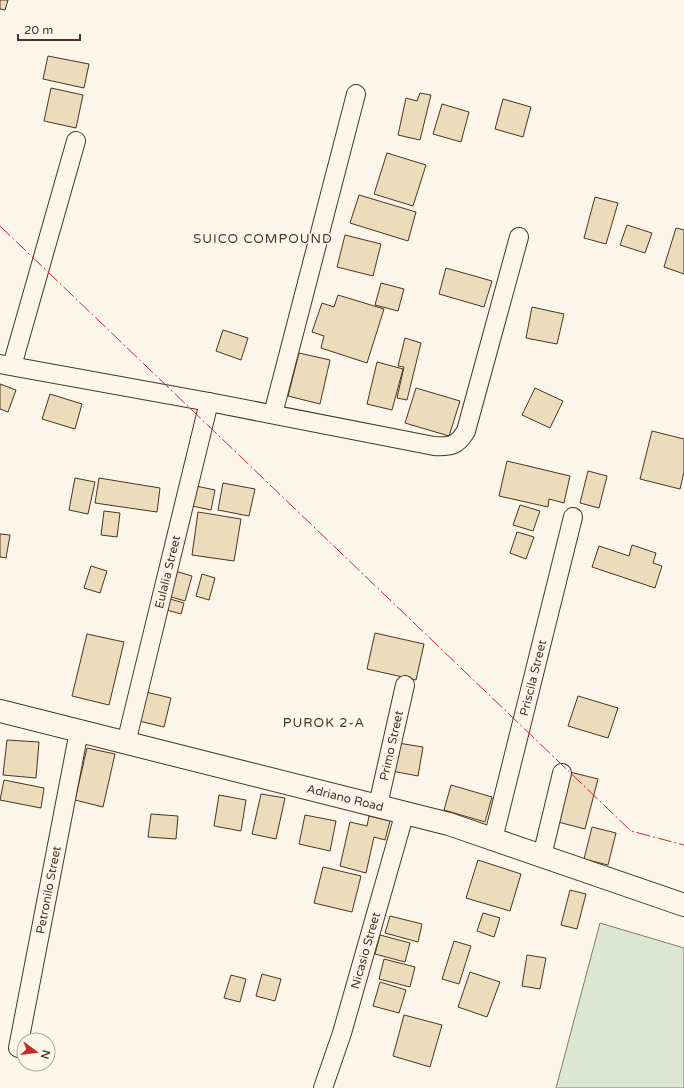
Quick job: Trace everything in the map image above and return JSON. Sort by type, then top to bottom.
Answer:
[{"type":"street","points":[[273,414],[356,94]]},
{"type":"street","points":[[76,141],[6,365],[273,414],[434,446],[454,445],[461,439],[466,431],[519,237]]},
{"type":"street","name":"Eulalia Street","points":[[126,743],[209,402]]},
{"type":"street","name":"Priscila Street","points":[[493,839],[573,517]]},
{"type":"street","name":"Primo Street","points":[[378,805],[405,685]]},
{"type":"street","name":"Adriano Road","points":[[0,711],[449,824],[684,905]]},
{"type":"street","name":"Petronilo Street","points":[[21,1032],[79,731]]},
{"type":"street","points":[[542,856],[562,773]]},
{"type":"street","name":"Nicasio Street","points":[[323,1088],[342,1033],[405,812]]},
{"type":"green space","points":[[600,923],[684,948],[684,1088],[556,1088]]},
{"type":"building","points":[[0,0],[8,0],[5,10],[0,9]]},
{"type":"building","points":[[48,56],[89,64],[84,88],[43,79]]},
{"type":"building","points":[[51,88],[83,95],[76,128],[44,121]]},
{"type":"building","points":[[420,93],[431,95],[420,140],[398,135],[406,98],[417,101]]},
{"type":"building","points":[[503,99],[531,107],[523,137],[495,129]]},
{"type":"building","points":[[442,104],[469,112],[461,142],[433,134]]},
{"type":"building","points":[[387,153],[426,165],[413,206],[374,194]]},
{"type":"building","points":[[359,195],[416,212],[408,241],[350,223]]},
{"type":"building","points":[[595,197],[618,203],[606,244],[584,238]]},
{"type":"building","points":[[627,225],[652,233],[645,253],[620,245]]},
{"type":"building","points":[[676,228],[684,230],[684,274],[664,267]]},
{"type":"building","points":[[345,235],[381,244],[373,276],[337,267]]},
{"type":"building","points":[[446,268],[492,281],[484,307],[439,294]]},
{"type":"building","points":[[381,283],[404,289],[398,311],[375,305]]},
{"type":"building","points":[[338,295],[384,309],[367,363],[321,348],[324,336],[312,332],[322,303],[334,307]]},
{"type":"building","points":[[532,307],[564,314],[557,344],[526,338]]},
{"type":"building","points":[[223,330],[248,338],[241,360],[216,351]]},
{"type":"building","points":[[405,338],[421,343],[407,400],[397,398],[404,367],[398,366]]},
{"type":"building","points":[[299,353],[330,360],[320,404],[288,396]]},
{"type":"building","points":[[377,362],[403,369],[392,410],[367,404]]},
{"type":"building","points":[[0,384],[16,390],[8,412],[0,409]]},
{"type":"building","points":[[416,388],[460,401],[449,436],[405,423]]},
{"type":"building","points":[[535,388],[563,401],[550,428],[522,415]]},
{"type":"building","points":[[50,394],[82,404],[75,429],[42,419]]},
{"type":"building","points":[[652,431],[684,439],[684,472],[680,489],[640,479]]},
{"type":"building","points":[[507,461],[570,476],[564,503],[549,499],[548,507],[499,496]]},
{"type":"building","points":[[588,471],[607,476],[599,508],[580,503]]},
{"type":"building","points":[[75,478],[95,482],[88,514],[69,510]]},
{"type":"building","points":[[99,478],[160,488],[157,512],[95,503]]},
{"type":"building","points":[[223,483],[255,489],[249,516],[218,510]]},
{"type":"building","points":[[196,486],[215,490],[211,510],[192,506]]},
{"type":"building","points":[[520,505],[540,511],[533,531],[513,525]]},
{"type":"building","points":[[104,511],[120,513],[117,537],[101,535]]},
{"type":"building","points":[[198,512],[241,519],[234,561],[192,555]]},
{"type":"building","points":[[517,532],[534,537],[526,559],[510,553]]},
{"type":"building","points":[[0,534],[10,535],[6,558],[0,557]]},
{"type":"building","points":[[632,545],[656,553],[653,563],[662,566],[655,588],[592,567],[599,546],[629,556]]},
{"type":"building","points":[[91,566],[107,571],[100,593],[84,588]]},
{"type":"building","points":[[175,571],[192,576],[185,601],[168,596]]},
{"type":"building","points":[[202,574],[215,578],[209,600],[196,596]]},
{"type":"building","points":[[170,599],[184,603],[181,614],[167,610]]},
{"type":"building","points":[[375,633],[424,644],[416,680],[367,669]]},
{"type":"building","points":[[87,634],[124,642],[109,705],[72,696]]},
{"type":"building","points":[[146,692],[171,698],[164,727],[139,721]]},
{"type":"building","points":[[578,696],[618,708],[608,738],[568,726]]},
{"type":"building","points":[[7,740],[39,742],[36,778],[3,775]]},
{"type":"building","points":[[398,743],[423,747],[418,776],[392,771]]},
{"type":"building","points":[[87,748],[115,754],[103,807],[75,800]]},
{"type":"building","points":[[570,772],[598,779],[585,829],[558,822]]},
{"type":"building","points":[[4,780],[44,788],[41,808],[0,800]]},
{"type":"building","points":[[451,785],[492,797],[485,822],[444,810]]},
{"type":"building","points":[[261,794],[285,798],[276,839],[252,834]]},
{"type":"building","points":[[219,795],[246,800],[241,831],[214,826]]},
{"type":"building","points":[[151,814],[178,816],[176,839],[148,837]]},
{"type":"building","points":[[305,815],[336,821],[330,851],[299,844]]},
{"type":"building","points":[[369,816],[390,821],[385,840],[374,837],[366,873],[340,866],[350,822],[367,826]]},
{"type":"building","points":[[592,827],[616,833],[608,865],[584,859]]},
{"type":"building","points":[[478,860],[521,874],[510,911],[466,898]]},
{"type":"building","points":[[323,867],[361,876],[352,912],[314,903]]},
{"type":"building","points":[[570,890],[586,894],[577,929],[561,925]]},
{"type":"building","points":[[483,913],[500,918],[494,937],[477,931]]},
{"type":"building","points":[[390,916],[422,924],[418,942],[385,933]]},
{"type":"building","points":[[380,935],[410,943],[405,962],[375,954]]},
{"type":"building","points":[[454,941],[471,946],[459,984],[442,979]]},
{"type":"building","points":[[527,955],[546,958],[540,989],[522,986]]},
{"type":"building","points":[[384,959],[415,967],[410,987],[379,979]]},
{"type":"building","points":[[470,972],[500,982],[487,1017],[458,1007]]},
{"type":"building","points":[[262,974],[281,979],[275,1001],[256,996]]},
{"type":"building","points":[[231,975],[246,979],[240,1002],[224,998]]},
{"type":"building","points":[[380,982],[406,990],[399,1013],[373,1006]]},
{"type":"building","points":[[404,1015],[442,1025],[430,1067],[393,1056]]},
{"type":"power","points":[[0,226],[631,831],[684,845]]},
{"type":"district","name":"SUICO COMPOUND","points":[[263,238]]},
{"type":"district","name":"PUROK 2-A","points":[[324,722]]}]
